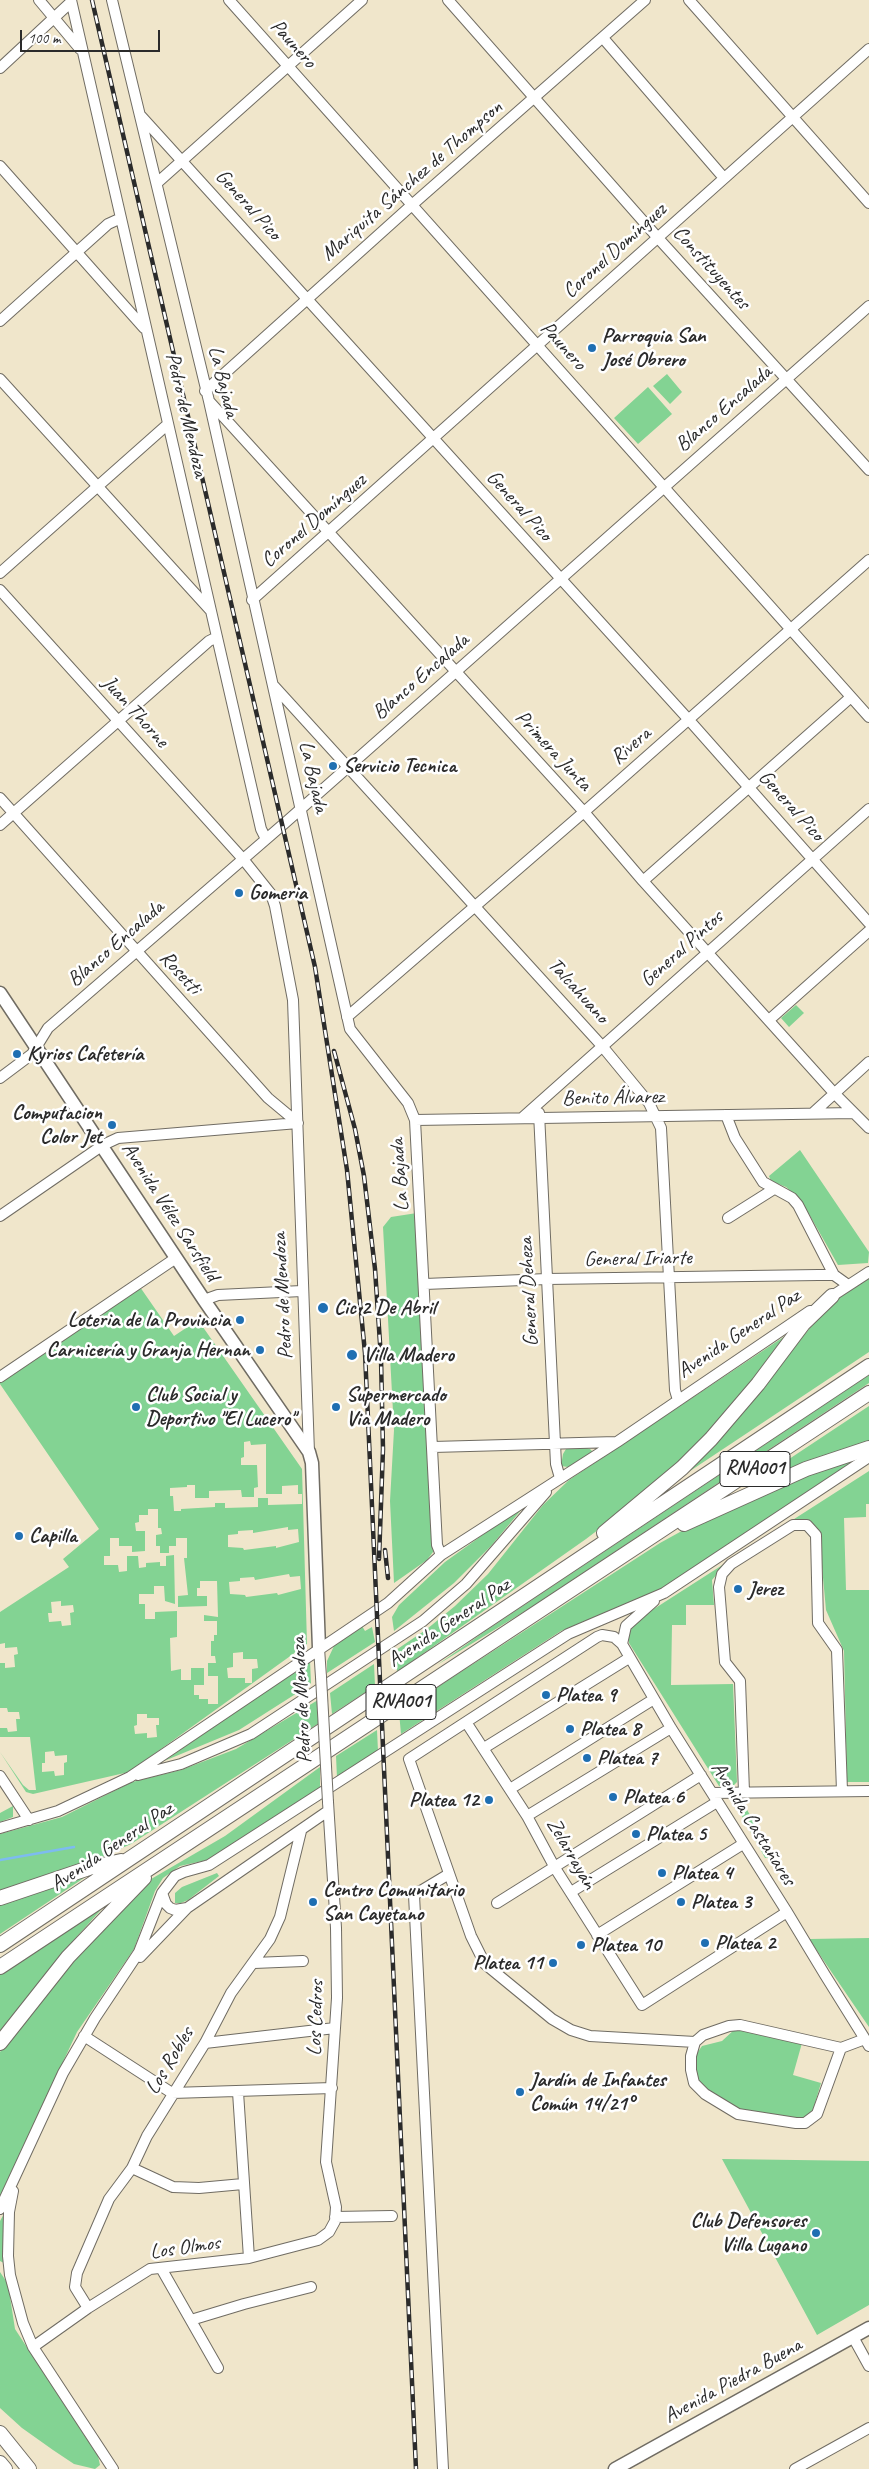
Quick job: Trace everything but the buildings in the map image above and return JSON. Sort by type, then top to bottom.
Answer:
[{"type":"highway","points":[[558,1573],[682,1468],[711,1439],[752,1391],[803,1324],[832,1296]]},
{"type":"highway","name":"Avenida General Paz","points":[[0,1945],[869,1366]]},
{"type":"highway","name":"Avenida General Paz","points":[[0,1967],[869,1393]]},
{"type":"highway","points":[[641,1544],[806,1469],[869,1448]]},
{"type":"highway","points":[[0,1898],[89,1868],[130,1859]]},
{"type":"highway","points":[[0,2043],[68,1957],[162,1860]]},
{"type":"highway","points":[[0,2432],[29,2469]]},
{"type":"highway","points":[[0,2463],[5,2469]]},
{"type":"main road","name":"Avenida Vélez Sarsfield","points":[[0,992],[204,1300],[309,1452]]},
{"type":"main road","name":"Pedro de Mendoza","points":[[309,1452],[312,1463],[319,1648]]},
{"type":"main road","name":"Avenida Piedra Buena","points":[[615,2469],[869,2328]]},
{"type":"street","points":[[39,0],[82,51]]},
{"type":"street","name":"La Bajada","points":[[112,0],[207,396],[348,1017],[354,1037],[408,1103],[415,1120],[425,1284],[437,1545],[441,1555]]},
{"type":"street","name":"Paunero","points":[[229,0],[869,717]]},
{"type":"street","points":[[157,183],[362,0]]},
{"type":"street","name":"Constituyentes","points":[[448,0],[658,238],[869,470]]},
{"type":"street","name":"Mariquita Sánchez de Thompson","points":[[207,396],[308,298],[412,204],[645,0]]},
{"type":"street","points":[[689,0],[869,203]]},
{"type":"street","points":[[0,68],[71,1]]},
{"type":"street","name":"Pedro de Mendoza","points":[[71,1],[119,219],[261,829],[266,839]]},
{"type":"street","points":[[603,38],[724,178]]},
{"type":"street","name":"Coronel Domínguez","points":[[252,600],[434,440],[869,49]]},
{"type":"street","name":"General Pico","points":[[140,116],[182,159],[308,298],[434,440],[689,720],[869,923]]},
{"type":"street","points":[[0,166],[145,330]]},
{"type":"street","points":[[0,321],[108,224],[119,219]]},
{"type":"street","name":"Blanco Encalada","points":[[0,1078],[24,1061],[48,1028],[301,809],[869,306]]},
{"type":"street","points":[[0,379],[212,612]]},
{"type":"street","name":"Primera Junta","points":[[207,396],[454,673],[584,812],[706,952],[834,1093],[869,1128]]},
{"type":"street","points":[[0,573],[168,424]]},
{"type":"street","name":"Rivera","points":[[348,1017],[792,630],[869,560]]},
{"type":"street","name":"Juan Thorne","points":[[0,590],[243,859]]},
{"type":"street","points":[[0,824],[118,720],[217,637]]},
{"type":"street","name":"Talcahuano","points":[[273,686],[602,1046],[649,1103],[656,1115],[661,1128],[675,1390],[678,1400]]},
{"type":"street","points":[[643,881],[852,697]]},
{"type":"street","name":"Rosetti","points":[[0,798],[268,1098],[298,1122]]},
{"type":"street","name":"General Pintos","points":[[522,1118],[706,952],[869,809]]},
{"type":"street","name":"Pedro de Mendoza","points":[[243,859],[270,894],[275,906],[291,979],[298,1122],[302,1291],[309,1452]]},
{"type":"street","points":[[769,1020],[869,931]]},
{"type":"street","points":[[812,1113],[869,1062]]},
{"type":"street","name":"General Deheza","points":[[537,1105],[541,1118],[547,1279],[558,1479]]},
{"type":"street","name":"Benito Álvarez","points":[[415,1120],[854,1113]]},
{"type":"street","points":[[726,1115],[735,1138],[763,1182],[792,1198],[834,1276],[848,1285]]},
{"type":"street","points":[[0,1216],[103,1145],[118,1138],[298,1122]]},
{"type":"street","points":[[728,1218],[774,1188]]},
{"type":"street","points":[[0,1377],[176,1258]]},
{"type":"street","name":"Avenida General Paz","points":[[0,1828],[30,1820],[92,1796],[130,1777],[388,1603],[441,1555],[617,1442],[869,1272]]},
{"type":"street","name":"General Iriarte","points":[[425,1284],[547,1279],[834,1276]]},
{"type":"street","points":[[204,1300],[218,1295],[302,1291]]},
{"type":"street","points":[[433,1447],[617,1442]]},
{"type":"street","points":[[622,1644],[622,1634],[632,1619],[664,1593],[869,1457]]},
{"type":"street","name":"Avenida General Paz","points":[[130,1777],[181,1764],[251,1734],[423,1621],[466,1584],[558,1479]]},
{"type":"street","points":[[744,1792],[740,1681],[725,1662],[719,1587],[722,1574],[731,1564],[793,1525],[807,1525],[816,1535],[818,1623],[836,1650],[842,1791]]},
{"type":"street","points":[[0,2209],[63,2073],[84,2036],[146,1939],[162,1893],[175,1876],[209,1865],[556,1641],[581,1628],[664,1593]]},
{"type":"street","points":[[622,1644],[609,1635],[598,1637],[409,1759],[449,1874],[472,1936],[485,1964],[552,2019],[571,2030],[590,2036],[695,2042]]},
{"type":"street","name":"Avenida Castañares","points":[[622,1644],[671,1728],[867,2042]]},
{"type":"street","name":"Pedro de Mendoza","points":[[319,1648],[328,1806]]},
{"type":"street","points":[[484,1748],[629,1658]]},
{"type":"street","points":[[510,1789],[654,1699]]},
{"type":"street","name":"Zelarrayán","points":[[466,1722],[527,1816],[555,1868],[642,2005],[787,1912]]},
{"type":"street","points":[[527,1816],[671,1728]]},
{"type":"street","points":[[497,1903],[700,1775]]},
{"type":"street","points":[[0,1776],[30,1820]]},
{"type":"street","points":[[571,1892],[715,1797],[744,1792],[869,1791]]},
{"type":"street","points":[[129,1968],[187,1908],[301,1831],[328,1806]]},
{"type":"street","name":"Los Cedros","points":[[328,1806],[336,1928],[335,2028],[326,2162],[336,2207],[335,2217],[329,2232]]},
{"type":"street","name":"Los Robles","points":[[88,2308],[75,2287],[77,2273],[109,2199],[132,2168],[172,2093],[205,2043],[231,1993],[270,1939],[280,1917],[301,1831]]},
{"type":"street","points":[[597,1935],[743,1844]]},
{"type":"street","points":[[444,2469],[414,1895],[449,1874]]},
{"type":"street","points":[[162,1893],[163,1899],[170,1908],[182,1910],[187,1908]]},
{"type":"street","points":[[254,1963],[303,1961]]},
{"type":"street","points":[[840,2048],[817,2114],[805,2123],[738,2114],[705,2094],[694,2083],[691,2070],[691,2056],[695,2042],[702,2035],[729,2026],[740,2025],[840,2048],[867,2042]]},
{"type":"street","points":[[205,2043],[335,2028]]},
{"type":"street","points":[[84,2036],[172,2093],[332,2088]]},
{"type":"street","points":[[238,2092],[249,2258]]},
{"type":"street","points":[[132,2168],[173,2187],[199,2188],[243,2184]]},
{"type":"street","points":[[15,2180],[9,2212],[10,2274],[23,2323],[33,2347],[113,2469]]},
{"type":"street","points":[[335,2217],[392,2216]]},
{"type":"street","name":"Los Olmos","points":[[33,2347],[88,2308],[150,2269],[249,2258],[318,2240],[329,2232]]},
{"type":"street","points":[[0,2267],[10,2274]]},
{"type":"street","points":[[161,2268],[218,2368]]},
{"type":"street","points":[[191,2320],[311,2287]]},
{"type":"street","points":[[853,2337],[869,2366]]},
{"type":"street","points":[[796,2469],[869,2428]]},
{"type":"green space","points":[[667,374],[682,392],[670,404],[653,386]]},
{"type":"green space","points":[[648,387],[672,414],[638,444],[614,418]]},
{"type":"green space","points":[[796,1005],[804,1013],[789,1027],[781,1018]]},
{"type":"green space","points":[[800,1150],[869,1252],[868,1263],[838,1265],[801,1200],[786,1187],[771,1181],[769,1176]]},
{"type":"green space","points":[[417,1213],[433,1552],[427,1560],[394,1583],[390,1501],[394,1430],[383,1227],[391,1217]]},
{"type":"green space","points":[[869,1278],[869,1352],[681,1477],[726,1432],[769,1376],[834,1300]]},
{"type":"green space","points":[[140,1287],[174,1336],[198,1320],[302,1469],[307,1644],[129,1772],[33,1794],[26,1792],[0,1752],[23,1785],[29,1790],[36,1790],[30,1737],[0,1737],[0,1728],[7,1728],[8,1732],[17,1731],[16,1719],[20,1719],[19,1712],[8,1712],[7,1708],[0,1708],[0,1663],[5,1663],[5,1668],[15,1667],[14,1655],[18,1654],[17,1647],[5,1648],[5,1643],[0,1644],[0,1612],[69,1567],[63,1559],[99,1529],[0,1384],[0,1380]],"holes":[[[250,1441],[251,1445],[266,1444],[266,1494],[282,1494],[282,1486],[298,1485],[298,1494],[302,1494],[302,1504],[268,1505],[268,1498],[258,1498],[258,1507],[225,1508],[225,1503],[215,1503],[215,1507],[174,1511],[173,1496],[170,1496],[170,1488],[187,1487],[187,1485],[195,1485],[195,1498],[209,1498],[209,1491],[241,1490],[242,1497],[254,1497],[254,1488],[258,1487],[257,1465],[241,1465],[241,1458],[244,1457],[244,1442]],[[148,1509],[158,1509],[158,1528],[161,1528],[162,1534],[156,1535],[156,1546],[160,1546],[160,1553],[169,1553],[169,1546],[176,1546],[176,1538],[187,1538],[187,1558],[184,1558],[188,1595],[178,1596],[178,1607],[207,1606],[207,1596],[197,1596],[197,1588],[200,1588],[200,1581],[217,1581],[218,1617],[204,1615],[204,1621],[217,1621],[217,1635],[214,1635],[214,1641],[211,1641],[211,1656],[215,1656],[216,1663],[208,1663],[208,1676],[218,1676],[218,1704],[208,1704],[208,1699],[199,1699],[199,1695],[194,1695],[194,1685],[204,1685],[204,1668],[191,1668],[191,1680],[181,1680],[181,1669],[171,1671],[170,1638],[177,1637],[177,1611],[155,1612],[155,1619],[145,1619],[145,1604],[139,1604],[139,1594],[154,1594],[154,1586],[164,1586],[165,1601],[175,1604],[174,1555],[166,1556],[166,1566],[160,1566],[160,1562],[146,1563],[146,1567],[139,1568],[138,1556],[127,1556],[127,1571],[119,1572],[118,1565],[104,1565],[104,1556],[110,1556],[110,1538],[119,1538],[119,1546],[132,1546],[132,1552],[145,1551],[145,1531],[136,1531],[135,1523],[139,1522],[139,1515],[148,1515]],[[288,1527],[288,1530],[298,1529],[299,1542],[276,1548],[276,1546],[244,1550],[243,1548],[228,1547],[228,1535],[238,1534],[238,1531],[253,1530],[253,1533]],[[289,1574],[290,1577],[300,1576],[301,1589],[278,1595],[277,1593],[246,1597],[245,1595],[230,1594],[229,1582],[240,1581],[240,1578],[254,1577],[255,1580]],[[61,1601],[61,1606],[73,1605],[74,1612],[70,1613],[71,1625],[62,1626],[61,1621],[49,1622],[48,1613],[52,1613],[51,1602]],[[243,1652],[243,1659],[257,1659],[258,1668],[252,1669],[252,1683],[245,1683],[245,1678],[228,1678],[227,1668],[233,1667],[233,1653]],[[137,1714],[147,1714],[147,1718],[159,1718],[159,1725],[156,1725],[157,1737],[147,1738],[147,1733],[135,1734],[134,1726],[137,1725]],[[54,1751],[55,1756],[67,1755],[67,1762],[64,1763],[64,1775],[55,1776],[54,1771],[42,1772],[42,1763],[45,1763],[45,1752]]]},
{"type":"green space","points":[[791,1332],[720,1424],[657,1485],[586,1539],[397,1672],[396,1650],[427,1629],[455,1606],[488,1574],[543,1505],[569,1480]]},
{"type":"green space","points":[[869,1375],[869,1383],[530,1608],[437,1665],[484,1632]]},
{"type":"green space","points":[[869,1406],[869,1444],[790,1469],[764,1480],[762,1477]]},
{"type":"green space","points":[[578,1445],[593,1452],[568,1467],[561,1466],[566,1449]]},
{"type":"green space","points":[[869,1452],[662,1589],[561,1631],[401,1734],[399,1712],[660,1543],[718,1511],[763,1490]]},
{"type":"green space","points":[[869,1471],[869,1504],[866,1504],[866,1517],[844,1518],[846,1590],[869,1590],[869,1782],[847,1782],[844,1651],[826,1610],[819,1534],[811,1524],[805,1522],[718,1573],[712,1580],[714,1605],[686,1605],[686,1625],[672,1625],[671,1685],[733,1684],[737,1782],[731,1788],[719,1786],[629,1643],[629,1629],[632,1623]]},
{"type":"green space","points":[[527,1503],[491,1546],[454,1583],[394,1631],[392,1617],[399,1605],[445,1562]]},
{"type":"green space","points":[[362,1626],[365,1631],[372,1627],[375,1642],[327,1673],[327,1661],[334,1646]]},
{"type":"green space","points":[[310,1661],[311,1683],[305,1688],[239,1730],[164,1761]]},
{"type":"green space","points":[[374,1664],[375,1686],[332,1714],[330,1693]]},
{"type":"green space","points":[[318,1700],[319,1723],[131,1844],[89,1863],[0,1893],[0,1834],[62,1817],[132,1782],[181,1770],[236,1749]]},
{"type":"green space","points":[[377,1730],[378,1751],[337,1778],[336,1756]]},
{"type":"green space","points":[[320,1767],[320,1789],[207,1860],[180,1866],[163,1878],[155,1891],[134,1949],[77,2032],[0,2196],[0,2052],[73,1958],[146,1882],[225,1836]]},
{"type":"green space","points":[[741,1799],[774,1858],[765,1858],[733,1800]]},
{"type":"green space","points":[[13,1806],[13,1817],[0,1822],[0,1813]]},
{"type":"green space","points":[[217,1873],[219,1876],[188,1900],[175,1903],[175,1893],[182,1887]]},
{"type":"green space","points":[[90,1874],[0,1934],[0,1903]]},
{"type":"green space","points":[[108,1902],[63,1952],[0,2033],[0,1974]]},
{"type":"green space","points":[[869,1938],[869,2027],[809,1939]]},
{"type":"green space","points":[[735,2029],[802,2043],[793,2075],[821,2083],[813,2110],[808,2116],[801,2119],[739,2111],[706,2091],[697,2080],[694,2070],[695,2056],[702,2046],[722,2041]]},
{"type":"green space","name":"Club Defensores Villa Lugano","points":[[722,2159],[869,2161],[869,2305],[817,2335]]},
{"type":"green space","points":[[5,2212],[6,2264],[0,2261],[0,2221]]},
{"type":"green space","points":[[0,2272],[8,2284],[15,2329],[98,2456],[100,2465],[95,2469],[74,2464],[22,2428],[0,2408]]},
{"type":"waterway","points":[[0,1860],[74,1847]]},
{"type":"railway","points":[[92,0],[315,967],[347,1170],[365,1353],[416,2469]]},
{"type":"railway","points":[[334,1051],[355,1129],[364,1176],[375,1269],[381,1358],[383,1449],[379,1559]]},
{"type":"railway","points":[[385,1550],[388,1578]]},
{"type":"place","name":"Parroquia San José Obrero","points":[[592,348]]},
{"type":"place","name":"Servicio Tecnica","points":[[333,766]]},
{"type":"place","name":"Gomeria","points":[[239,893]]},
{"type":"place","name":"Kyrios Cafetería","points":[[17,1054]]},
{"type":"place","name":"Computacion Color Jet","points":[[112,1125]]},
{"type":"place","name":"Cic 2 De Abril","points":[[323,1308]]},
{"type":"place","name":"Loteria de la Provincia","points":[[240,1320]]},
{"type":"place","name":"Carnicería y Granja Hernan","points":[[260,1350]]},
{"type":"place","name":"Villa Madero","points":[[352,1355]]},
{"type":"place","name":"Club Social y Deportivo \"El Lucero\"","points":[[136,1407]]},
{"type":"place","name":"Supermercado Via Madero","points":[[336,1407]]},
{"type":"place","name":"Capilla","points":[[19,1536]]},
{"type":"place","name":"Jerez","points":[[738,1589]]},
{"type":"place","name":"Platea 9","points":[[546,1695]]},
{"type":"place","name":"Platea 8","points":[[570,1729]]},
{"type":"place","name":"Platea 7","points":[[587,1758]]},
{"type":"place","name":"Platea 6","points":[[613,1797]]},
{"type":"place","name":"Platea 12","points":[[489,1800]]},
{"type":"place","name":"Platea 5","points":[[636,1834]]},
{"type":"place","name":"Platea 4","points":[[662,1873]]},
{"type":"place","name":"Centro Comunitario San Cayetano","points":[[313,1902]]},
{"type":"place","name":"Platea 3","points":[[681,1902]]},
{"type":"place","name":"Platea 2","points":[[705,1943]]},
{"type":"place","name":"Platea 10","points":[[581,1945]]},
{"type":"place","name":"Platea 11","points":[[553,1963]]},
{"type":"place","name":"Jardín de Infantes Común 14/21°","points":[[520,2092]]},
{"type":"place","name":"Club Defensores Villa Lugano","points":[[816,2233]]}]
